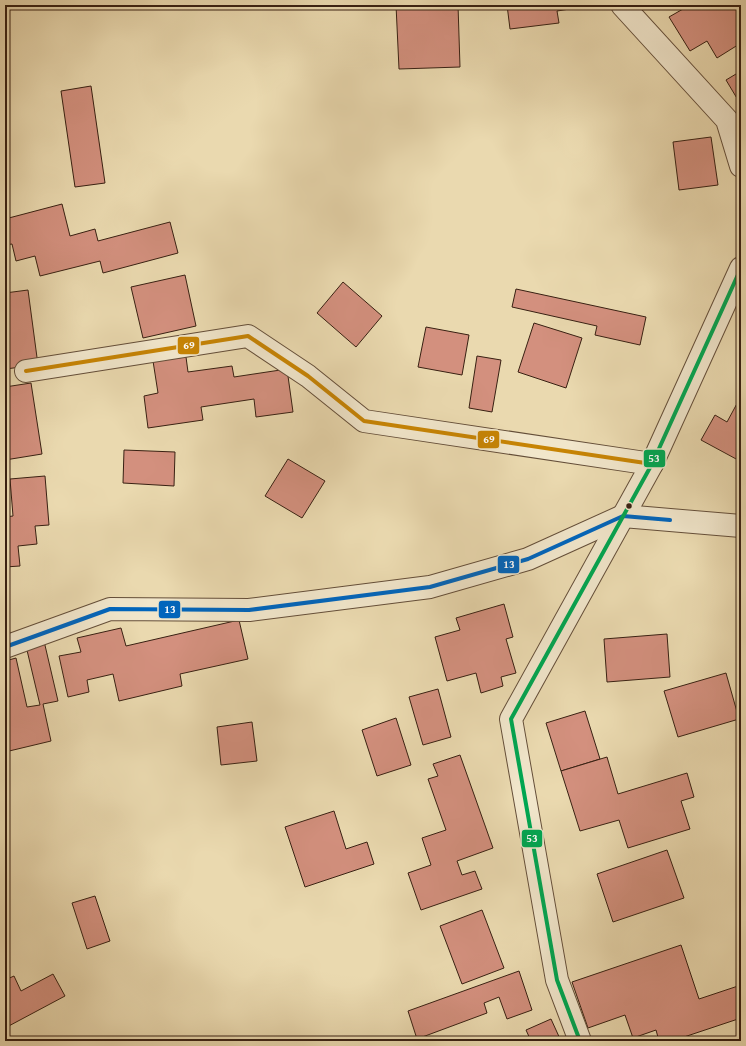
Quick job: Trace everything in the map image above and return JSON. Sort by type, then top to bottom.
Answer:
[{"type":"street","points":[[622,5],[727,120],[741,166]]},
{"type":"street","points":[[580,1041],[557,980],[511,719],[652,464],[741,269]]},
{"type":"street","points":[[26,371],[248,336],[308,376],[364,421],[652,464]]},
{"type":"street","points":[[5,646],[110,609],[249,610],[430,587],[528,559],[623,516],[741,526]]},
{"type":"building","points":[[396,5],[458,5],[460,67],[399,69]]},
{"type":"building","points":[[507,5],[576,5],[576,8],[557,11],[559,23],[510,29]]},
{"type":"building","points":[[690,5],[741,5],[741,43],[717,58],[707,41],[690,51],[669,17]]},
{"type":"building","points":[[741,71],[741,105],[726,80]]},
{"type":"building","points":[[91,86],[105,183],[75,187],[61,91]]},
{"type":"building","points":[[711,137],[718,185],[679,190],[673,142]]},
{"type":"building","points":[[62,204],[70,236],[95,229],[98,241],[170,222],[178,253],[103,273],[100,261],[40,276],[35,256],[16,261],[12,244],[5,245],[5,219]]},
{"type":"building","points":[[185,275],[196,326],[143,338],[131,287]]},
{"type":"building","points":[[343,282],[382,316],[356,347],[317,313]]},
{"type":"building","points":[[516,289],[646,317],[640,345],[595,335],[597,326],[512,307]]},
{"type":"building","points":[[28,290],[38,365],[5,369],[5,293]]},
{"type":"building","points":[[534,323],[582,338],[566,388],[518,372]]},
{"type":"building","points":[[426,327],[469,335],[462,375],[418,367]]},
{"type":"building","points":[[477,356],[501,360],[492,412],[469,408]]},
{"type":"building","points":[[186,357],[188,372],[232,366],[234,377],[287,369],[293,412],[256,417],[254,399],[201,407],[203,420],[148,428],[144,396],[158,393],[153,361]]},
{"type":"building","points":[[31,383],[42,454],[5,460],[5,387]]},
{"type":"building","points":[[740,398],[741,453],[738,460],[701,440],[715,415],[727,422]]},
{"type":"building","points":[[124,450],[175,452],[174,486],[123,483]]},
{"type":"building","points":[[288,459],[325,481],[302,518],[265,496]]},
{"type":"building","points":[[45,476],[49,525],[35,526],[37,544],[18,546],[20,566],[5,567],[5,517],[13,516],[10,479]]},
{"type":"building","points":[[504,604],[513,637],[506,639],[516,673],[501,677],[503,686],[481,693],[476,673],[447,681],[435,637],[460,630],[456,618]]},
{"type":"building","points":[[239,620],[248,659],[180,674],[182,686],[119,701],[113,674],[87,680],[89,692],[68,697],[59,656],[81,652],[77,638],[121,628],[126,646]]},
{"type":"building","points":[[667,634],[670,677],[607,682],[604,639]]},
{"type":"building","points":[[44,641],[58,701],[43,704],[51,741],[5,752],[5,661],[16,658],[27,707],[40,705],[26,646]]},
{"type":"building","points":[[726,673],[739,719],[678,737],[664,691]]},
{"type":"building","points":[[438,689],[451,737],[423,745],[409,697]]},
{"type":"building","points":[[585,711],[600,759],[561,771],[546,723]]},
{"type":"building","points":[[396,718],[411,765],[377,776],[362,730]]},
{"type":"building","points":[[252,722],[257,761],[221,765],[217,727]]},
{"type":"building","points":[[460,755],[493,848],[457,861],[462,875],[475,871],[482,889],[421,910],[408,873],[431,865],[422,838],[446,830],[428,779],[438,776],[433,764]]},
{"type":"building","points":[[607,757],[618,794],[687,773],[694,797],[681,801],[690,829],[628,848],[619,820],[580,831],[561,771]]},
{"type":"building","points":[[334,811],[346,849],[367,842],[374,864],[305,887],[285,827]]},
{"type":"building","points":[[667,850],[684,898],[613,922],[597,874]]},
{"type":"building","points":[[95,896],[110,941],[87,949],[72,903]]},
{"type":"building","points":[[482,910],[504,968],[462,984],[440,926]]},
{"type":"building","points":[[681,945],[699,999],[741,985],[741,1018],[672,1041],[659,1041],[656,1030],[633,1038],[625,1015],[588,1028],[572,982]]},
{"type":"building","points":[[519,971],[532,1010],[507,1019],[499,997],[484,1003],[487,1013],[417,1039],[408,1011]]},
{"type":"building","points":[[53,974],[65,996],[5,1028],[5,980],[14,976],[21,991]]},
{"type":"building","points":[[551,1019],[561,1041],[531,1041],[526,1030]]},
{"type":"transit line","name":"53","points":[[580,1041],[557,980],[511,719],[652,464],[741,268]]},
{"type":"transit line","name":"69","points":[[26,371],[248,336],[308,376],[364,421],[652,464]]},
{"type":"transit line","name":"13","points":[[5,647],[110,609],[249,610],[430,587],[528,559],[623,516],[670,520]]}]
